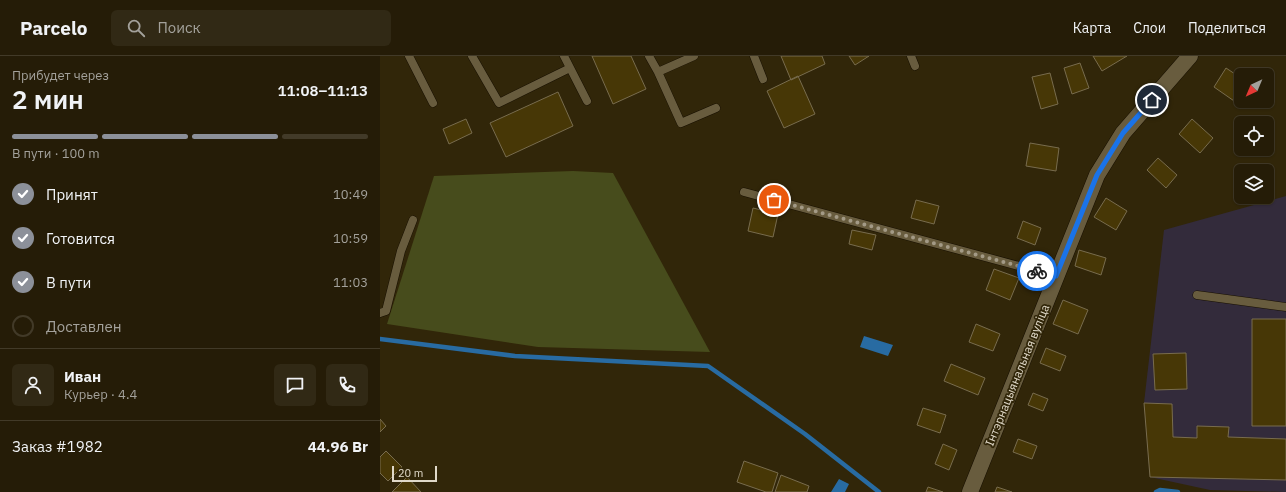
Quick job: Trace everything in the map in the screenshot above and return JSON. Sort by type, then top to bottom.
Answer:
[{"type":"street","name":"Інтэрнацыянальная вуліца","points":[[970,492],[1097,175],[1123,133],[1190,56]]},
{"type":"lane","points":[[408,56],[433,103]]},
{"type":"lane","points":[[472,56],[499,103],[570,68]]},
{"type":"lane","points":[[564,56],[587,101]]},
{"type":"lane","points":[[649,56],[682,123],[716,108]]},
{"type":"lane","points":[[658,72],[694,56]]},
{"type":"lane","points":[[754,56],[763,79]]},
{"type":"lane","points":[[911,56],[915,66]]},
{"type":"lane","points":[[744,192],[1056,276]]},
{"type":"lane","points":[[380,313],[386,311],[401,251],[413,220]]},
{"type":"lane","points":[[1197,295],[1286,307]]},
{"type":"shaded area","points":[[1286,196],[1286,492],[1210,490],[1150,477],[1144,403],[1164,230],[1257,204],[1274,204],[1274,199]]},
{"type":"green space","points":[[573,171],[613,173],[710,352],[538,347],[387,324],[434,176]]},
{"type":"water","points":[[864,336],[893,345],[888,356],[860,347]]},
{"type":"water","points":[[839,479],[849,484],[845,492],[831,492]]},
{"type":"building","points":[[592,56],[631,56],[646,89],[613,104]]},
{"type":"building","points":[[781,56],[822,56],[825,64],[791,80]]},
{"type":"building","points":[[849,56],[869,56],[855,65]]},
{"type":"building","points":[[1093,56],[1127,56],[1102,71]]},
{"type":"building","points":[[1080,63],[1089,88],[1072,94],[1064,68]]},
{"type":"building","points":[[1226,68],[1234,73],[1234,101],[1214,87]]},
{"type":"building","points":[[1050,73],[1058,104],[1041,109],[1032,77]]},
{"type":"building","points":[[798,76],[815,114],[784,128],[767,91]]},
{"type":"building","points":[[558,92],[573,126],[506,157],[490,123]]},
{"type":"building","points":[[466,119],[472,133],[449,144],[443,129]]},
{"type":"building","points":[[1192,119],[1213,138],[1200,153],[1179,134]]},
{"type":"building","points":[[1030,143],[1059,148],[1056,171],[1026,166]]},
{"type":"building","points":[[1158,158],[1177,175],[1166,188],[1147,170]]},
{"type":"building","points":[[1106,198],[1127,211],[1116,230],[1094,217]]},
{"type":"building","points":[[916,200],[939,206],[934,224],[911,218]]},
{"type":"building","points":[[753,208],[778,214],[773,237],[748,231]]},
{"type":"building","points":[[1023,221],[1041,228],[1035,245],[1017,238]]},
{"type":"building","points":[[852,230],[876,235],[872,250],[849,244]]},
{"type":"building","points":[[1079,250],[1106,258],[1101,275],[1075,266]]},
{"type":"building","points":[[994,269],[1019,278],[1010,300],[986,290]]},
{"type":"building","points":[[1063,300],[1088,310],[1078,334],[1053,324]]},
{"type":"building","points":[[1252,319],[1286,319],[1286,426],[1252,426]]},
{"type":"building","points":[[976,324],[1000,334],[993,351],[969,342]]},
{"type":"building","points":[[1046,348],[1066,356],[1060,371],[1040,363]]},
{"type":"building","points":[[1186,353],[1187,389],[1155,390],[1153,354]]},
{"type":"building","points":[[951,364],[985,378],[978,395],[944,381]]},
{"type":"building","points":[[1033,393],[1048,399],[1043,411],[1028,405]]},
{"type":"building","points":[[1144,403],[1172,404],[1173,437],[1197,438],[1197,426],[1229,427],[1228,437],[1286,439],[1286,480],[1150,477]]},
{"type":"building","points":[[923,408],[946,415],[940,433],[917,425]]},
{"type":"building","points":[[380,419],[386,426],[380,432]]},
{"type":"building","points":[[1018,439],[1037,446],[1032,459],[1013,452]]},
{"type":"building","points":[[943,444],[957,450],[949,470],[935,464]]},
{"type":"building","points":[[386,451],[402,467],[388,481],[380,473],[380,457]]},
{"type":"building","points":[[744,461],[778,473],[772,492],[766,492],[737,482]]},
{"type":"building","points":[[781,475],[809,486],[807,492],[775,492]]},
{"type":"building","points":[[407,477],[421,492],[392,492]]},
{"type":"building","points":[[928,487],[943,492],[926,492]]},
{"type":"building","points":[[997,487],[1012,492],[995,492]]},
{"type":"waterway","points":[[380,339],[515,356],[708,366],[805,434],[879,492]]},
{"type":"waterway","points":[[1156,492],[1160,490],[1178,492]]},
{"type":"way so far","points":[[774,200],[1037,271]]},
{"type":"route","points":[[1037,271],[1056,276],[1083,206],[1097,175],[1123,133],[1152,100]]}]
